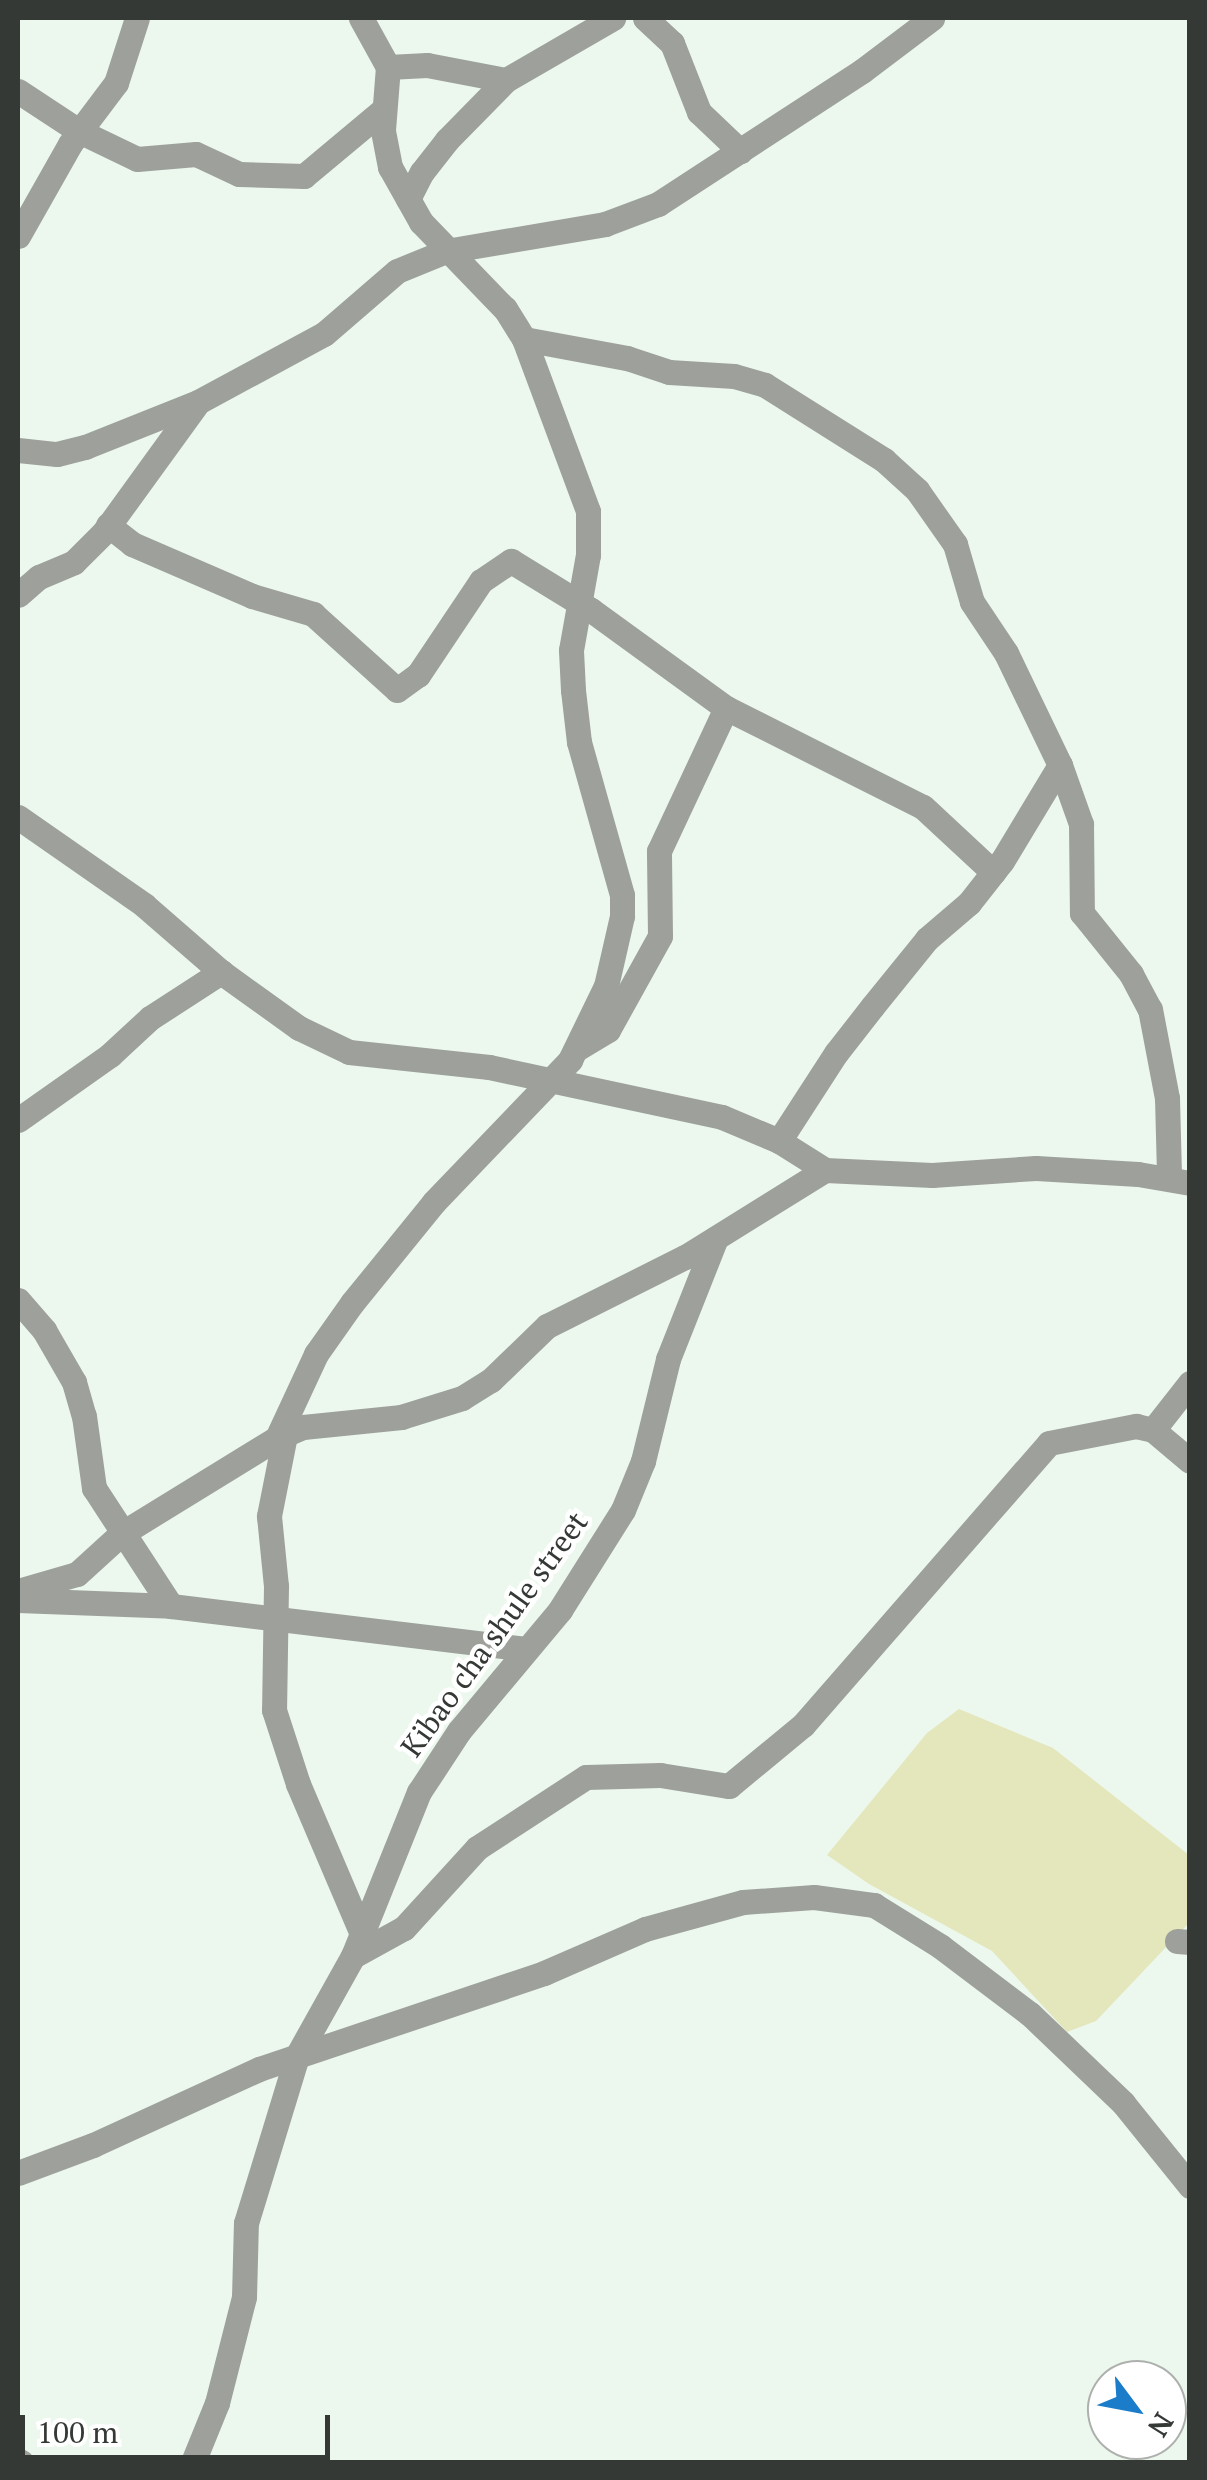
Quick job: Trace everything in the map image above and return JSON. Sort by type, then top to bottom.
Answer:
[{"type":"street","points":[[18,236],[79,132],[116,83],[136,18]]},
{"type":"street","points":[[361,18],[388,67],[383,130],[390,167],[446,250],[505,309],[524,339],[588,511],[588,555],[570,650],[579,742],[622,895],[622,916],[606,986],[556,1080],[434,1202],[352,1303],[316,1354],[281,1436],[269,1516],[276,1586],[272,1618],[274,1710],[357,1944],[404,1928],[477,1848],[586,1777],[660,1775],[729,1786],[803,1726],[1049,1443],[1136,1426],[1154,1430],[1190,1461]]},
{"type":"street","points":[[408,199],[422,172],[447,140],[506,80],[613,18]]},
{"type":"street","points":[[645,18],[672,43],[700,112],[740,151]]},
{"type":"street","points":[[18,450],[58,454],[85,447],[198,402],[324,334],[397,271],[446,250],[605,224],[658,204],[862,71],[932,18]]},
{"type":"street","points":[[388,67],[427,65],[506,80]]},
{"type":"street","points":[[18,90],[79,132],[146,161],[196,154],[238,174],[298,177],[384,110]]},
{"type":"street","points":[[18,817],[144,904],[221,972],[299,1028],[349,1052],[490,1067],[722,1117],[780,1141],[825,1170],[932,1175],[1036,1168],[1179,1180],[1150,1010],[1132,974],[1082,913],[1081,824],[1060,766],[1006,654],[972,602],[947,531],[917,490],[884,460],[765,386],[734,376],[670,372],[627,358],[524,339]]},
{"type":"street","points":[[18,595],[40,577],[74,562],[108,525],[198,402]]},
{"type":"street","points":[[108,525],[132,544],[252,596],[313,614],[397,690],[418,675],[480,580],[511,560],[576,604],[592,610],[726,708],[923,807],[993,872]]},
{"type":"street","points":[[575,1050],[608,1030],[660,936],[659,851],[726,708]]},
{"type":"street","points":[[780,1141],[836,1053],[872,1007],[928,940],[970,902],[993,872],[1060,766]]},
{"type":"street","points":[[18,1120],[110,1055],[150,1018],[221,972]]},
{"type":"street","points":[[18,1591],[77,1574],[121,1534],[194,1487],[252,1458],[281,1436],[329,1423],[400,1416],[462,1398],[490,1380],[546,1326],[621,1292],[825,1170]]},
{"type":"street","name":"Kibao cha shule street","points":[[193,2462],[217,2402],[244,2296],[246,2223],[297,2056],[357,1944],[419,1792],[458,1731],[603,1548],[624,1510],[643,1461],[668,1359],[716,1238]]},
{"type":"street","points":[[18,1300],[44,1330],[74,1382],[84,1416],[94,1488],[170,1606]]},
{"type":"street","points":[[1154,1430],[1190,1383]]},
{"type":"street","points":[[18,1600],[170,1606],[526,1649]]},
{"type":"street","points":[[18,2173],[297,2056],[544,1974],[676,1918],[776,1897],[874,1905],[910,1926],[1030,2014],[1123,2103],[1190,2186]]},
{"type":"green space","points":[[959,1709],[1053,1748],[1189,1855],[1189,1923],[1096,2021],[1067,2032],[992,1951],[869,1884],[827,1855],[927,1733]]}]
